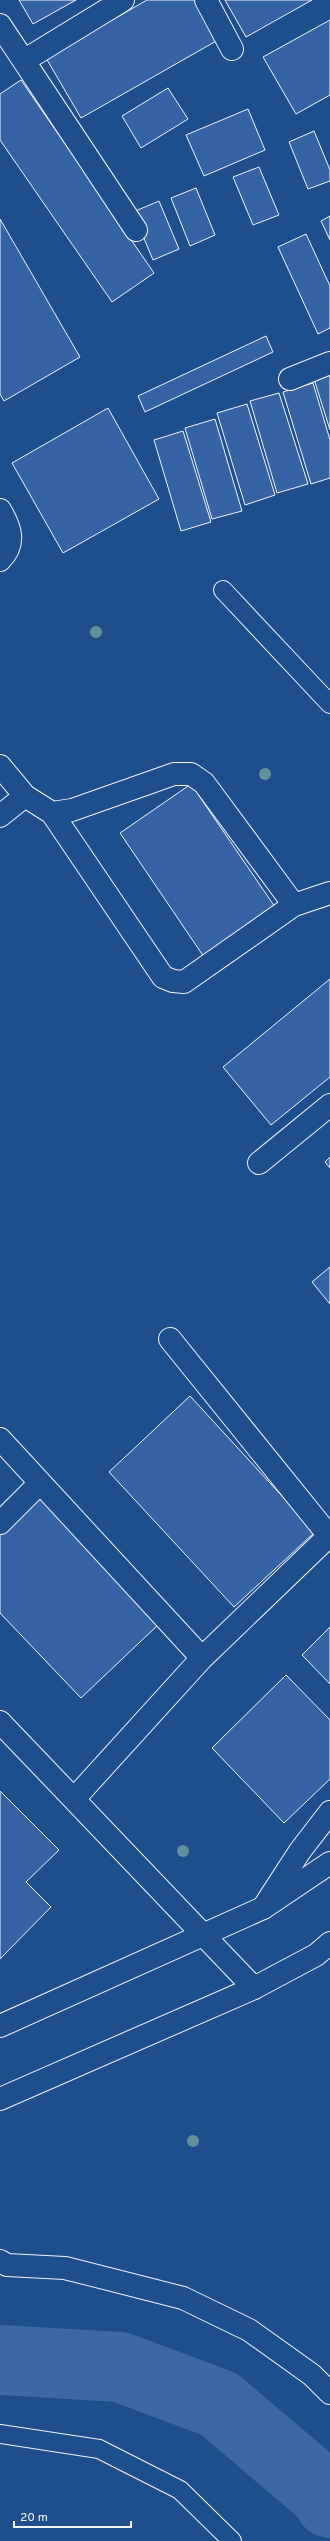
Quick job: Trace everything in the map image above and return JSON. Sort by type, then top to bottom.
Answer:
[{"type":"street","points":[[25,60],[123,0]]},
{"type":"street","points":[[206,0],[232,49]]},
{"type":"street","points":[[0,25],[25,60],[136,230]]},
{"type":"street","points":[[290,379],[330,363]]},
{"type":"street","points":[[0,510],[9,525],[11,539],[10,548],[0,560]]},
{"type":"street","points":[[0,766],[25,796],[52,813],[163,977],[173,981],[184,982],[294,905],[330,893]]},
{"type":"street","points":[[52,813],[72,810],[174,774],[191,774],[204,783],[294,905]]},
{"type":"street","points":[[0,816],[25,796]]},
{"type":"street","points":[[259,1163],[330,1105]]},
{"type":"street","points":[[74,1798],[202,1658],[329,1537],[170,1339]]},
{"type":"street","points":[[0,1439],[202,1658]]},
{"type":"street","points":[[0,1523],[40,1483]]},
{"type":"street","points":[[0,1722],[254,1988]]},
{"type":"street","points":[[263,1908],[300,1851],[330,1812]]},
{"type":"street","points":[[0,2026],[263,1908],[330,1863]]},
{"type":"street","points":[[0,2099],[254,1988],[326,1953]]},
{"type":"street","points":[[0,2261],[7,2265],[65,2268],[183,2298],[249,2330],[312,2375],[330,2393]]},
{"type":"lane","points":[[223,590],[330,704]]},
{"type":"lane","points":[[0,2434],[99,2449],[180,2490],[232,2541]]},
{"type":"building","points":[[19,0],[76,0],[33,24]]},
{"type":"building","points":[[147,0],[195,0],[218,40],[81,118],[46,58]]},
{"type":"building","points":[[225,0],[312,0],[246,37]]},
{"type":"building","points":[[330,20],[330,95],[296,114],[263,57]]},
{"type":"building","points":[[21,80],[154,273],[112,302],[0,140],[0,94]]},
{"type":"building","points":[[168,88],[188,119],[141,148],[122,116]]},
{"type":"building","points":[[248,109],[265,150],[204,176],[186,135]]},
{"type":"building","points":[[314,131],[330,170],[330,181],[308,189],[289,142]]},
{"type":"building","points":[[259,167],[279,215],[253,225],[233,177]]},
{"type":"building","points":[[196,188],[215,235],[190,246],[171,198]]},
{"type":"building","points":[[159,201],[179,249],[153,260],[133,212]]},
{"type":"building","points":[[330,216],[330,240],[321,221]]},
{"type":"building","points":[[0,219],[80,357],[4,401],[0,394]]},
{"type":"building","points":[[306,234],[330,286],[330,328],[318,334],[278,247]]},
{"type":"building","points":[[266,336],[273,352],[145,412],[138,396]]},
{"type":"building","points":[[330,374],[330,430],[314,379]]},
{"type":"building","points":[[313,383],[330,440],[330,478],[311,484],[283,392]]},
{"type":"building","points":[[279,393],[308,484],[277,493],[250,401]]},
{"type":"building","points":[[247,404],[275,495],[245,505],[217,413]]},
{"type":"building","points":[[108,408],[159,499],[63,553],[12,463]]},
{"type":"building","points":[[215,419],[242,511],[212,519],[185,428]]},
{"type":"building","points":[[183,431],[211,522],[181,531],[154,440]]},
{"type":"building","points":[[191,784],[275,907],[204,957],[120,833]]},
{"type":"building","points":[[330,979],[330,1077],[271,1125],[223,1067]]},
{"type":"building","points":[[330,1157],[330,1168],[325,1162]]},
{"type":"building","points":[[330,1267],[330,1304],[312,1282]]},
{"type":"building","points":[[190,1396],[315,1532],[234,1607],[109,1472]]},
{"type":"building","points":[[39,1496],[160,1623],[81,1698],[0,1613],[0,1533]]},
{"type":"building","points":[[330,1627],[330,1684],[302,1655]]},
{"type":"building","points":[[286,1675],[330,1720],[330,1779],[284,1823],[212,1748]]},
{"type":"building","points":[[0,1791],[59,1850],[26,1882],[51,1907],[0,1959]]},
{"type":"waterway","points":[[0,2360],[120,2367],[219,2404],[326,2495],[330,2503]]}]
